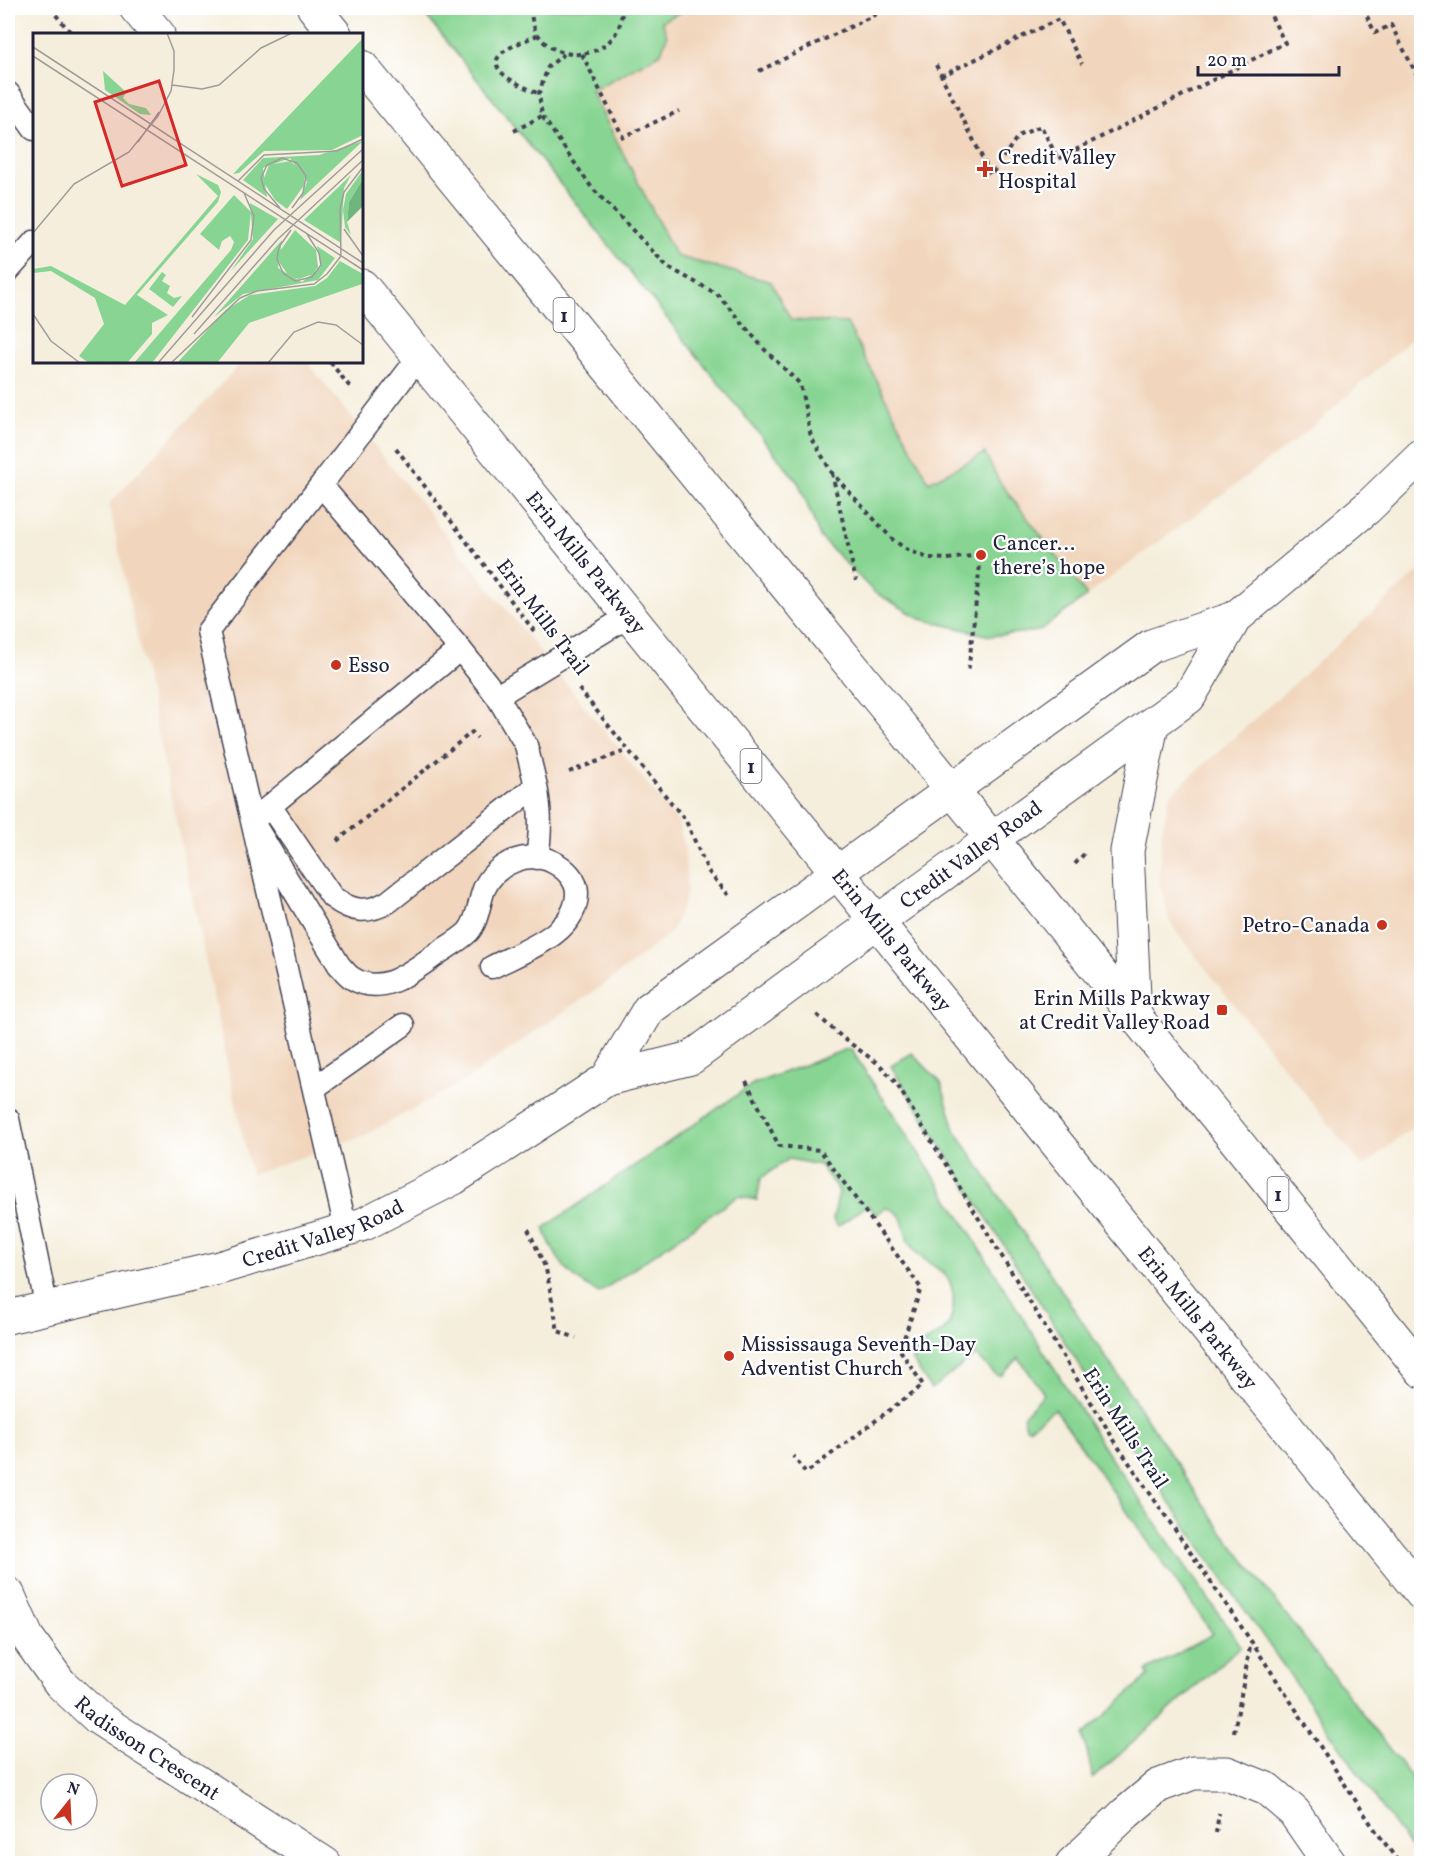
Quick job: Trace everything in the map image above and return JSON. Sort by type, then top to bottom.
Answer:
[{"type":"street","points":[[136,8],[157,33]]},
{"type":"street","points":[[314,8],[336,33]]},
{"type":"street","name":"1","points":[[363,68],[1422,1371]]},
{"type":"street","name":"Erin Mills Parkway","points":[[363,287],[1422,1594]]},
{"type":"street","name":"Credit Valley Road","points":[[8,1317],[219,1268],[364,1224],[454,1178],[607,1079],[691,1058],[1189,697],[1235,618],[1367,508],[1422,455]]},
{"type":"street","name":"Credit Valley Road","points":[[607,1079],[649,1009],[1151,646],[1235,618]]},
{"type":"street","points":[[1135,1017],[1127,851],[1152,724]]},
{"type":"street","name":"Radisson Crescent","points":[[8,1594],[27,1637],[60,1683],[98,1718],[326,1863]]},
{"type":"street","points":[[1072,1863],[1158,1786],[1193,1773],[1227,1773],[1267,1789],[1294,1812],[1330,1863]]},
{"type":"lane","points":[[325,8],[337,33]]},
{"type":"lane","points":[[8,93],[33,128]]},
{"type":"lane","points":[[8,271],[33,243]]},
{"type":"lane","points":[[346,1229],[208,631],[419,357]]},
{"type":"lane","points":[[321,485],[497,696],[526,746],[540,811],[537,858]]},
{"type":"lane","points":[[497,696],[629,616]]},
{"type":"lane","points":[[252,821],[460,649]]},
{"type":"lane","points":[[270,806],[332,897],[344,906],[375,909],[388,902],[535,782]]},
{"type":"lane","points":[[252,821],[339,965],[352,978],[371,985],[386,984],[404,977],[468,931],[475,919],[486,886],[497,872],[514,861],[537,858],[553,862],[569,874],[577,887],[577,902],[572,915],[561,929],[492,967]]},
{"type":"lane","points":[[314,1088],[403,1025]]},
{"type":"lane","points":[[8,1119],[47,1309]]},
{"type":"path","points":[[50,8],[71,33]]},
{"type":"path","points":[[531,8],[538,35],[553,49],[564,54],[582,54],[605,45],[614,37],[620,25],[622,8]]},
{"type":"path","points":[[759,71],[889,8]]},
{"type":"path","points":[[936,65],[991,175],[1018,136],[1041,126],[1058,159],[1285,44],[1267,8]]},
{"type":"path","points":[[1363,8],[1375,33],[1391,24],[1422,85]]},
{"type":"path","points":[[941,76],[1059,18],[1082,64]]},
{"type":"path","points":[[538,35],[506,51],[499,56],[497,63],[498,70],[504,75],[539,94]]},
{"type":"path","points":[[564,54],[548,67],[539,94],[542,117],[592,188],[668,267],[717,294],[765,350],[800,384],[811,437],[832,473],[894,541],[910,552],[928,558],[946,559],[981,555],[968,674]]},
{"type":"path","points":[[582,54],[623,137],[679,111]]},
{"type":"path","points":[[514,131],[542,117]]},
{"type":"path","name":"Erin Mills Trail","points":[[331,363],[555,660],[686,821],[708,871],[726,892]]},
{"type":"path","points":[[832,473],[856,581]]},
{"type":"path","points":[[334,843],[425,773],[472,732],[478,741]]},
{"type":"path","points":[[535,782],[628,750]]},
{"type":"path","points":[[1075,864],[1089,849]]},
{"type":"path","name":"Erin Mills Trail","points":[[820,1019],[880,1065],[896,1083],[1119,1448],[1251,1641],[1371,1824],[1400,1863]]},
{"type":"path","points":[[746,1081],[778,1146],[820,1150],[921,1288],[900,1350],[923,1385],[806,1473],[793,1456]]},
{"type":"path","points":[[528,1229],[546,1269],[558,1331],[576,1338]]},
{"type":"shaded area","name":"Credit Valley Hospital","points":[[420,8],[1421,8],[1421,330],[1309,430],[1039,631],[990,636],[921,619],[874,592],[820,537],[799,484]]},
{"type":"shaded area","points":[[241,363],[308,363],[678,822],[685,850],[687,890],[671,932],[616,976],[461,1083],[365,1135],[251,1175],[109,504]]},
{"type":"shaded area","points":[[1421,569],[1421,1121],[1363,1167],[1169,920],[1159,882],[1162,831],[1169,796]]},
{"type":"green space","points":[[420,8],[690,8],[662,21],[667,36],[661,53],[591,91],[676,256],[771,282],[791,320],[847,323],[929,482],[985,453],[999,481],[1087,596],[1039,631],[990,636],[921,619],[874,592],[820,537],[799,484]]},
{"type":"green space","points":[[850,1048],[957,1212],[1107,1453],[1241,1646],[1093,1778],[1083,1735],[1149,1675],[1146,1671],[1213,1634],[1055,1409],[1029,1428],[1026,1427],[1023,1416],[1044,1394],[1019,1358],[1001,1376],[996,1375],[976,1355],[931,1389],[912,1360],[913,1348],[939,1334],[949,1324],[953,1311],[952,1288],[946,1276],[918,1255],[911,1246],[898,1213],[885,1208],[876,1215],[868,1205],[838,1226],[833,1220],[839,1191],[820,1165],[789,1159],[761,1178],[757,1200],[738,1196],[599,1293],[579,1281],[564,1267],[553,1250],[544,1228],[753,1084]]},
{"type":"green space","points":[[912,1053],[941,1083],[955,1130],[1220,1529],[1421,1790],[1421,1863],[1127,1441],[891,1066]]},
{"type":"place","name":"Credit Valley Hospital","points":[[985,169]]},
{"type":"place","name":"Cancer… there’s hope","points":[[981,555]]},
{"type":"place","name":"Esso","points":[[336,665]]},
{"type":"place","name":"Petro-Canada","points":[[1382,925]]},
{"type":"place","name":"Erin Mills Parkway at Credit Valley Road","points":[[1222,1010]]},
{"type":"place","name":"Mississauga Seventh-Day Adventist Church","points":[[729,1356]]}]
